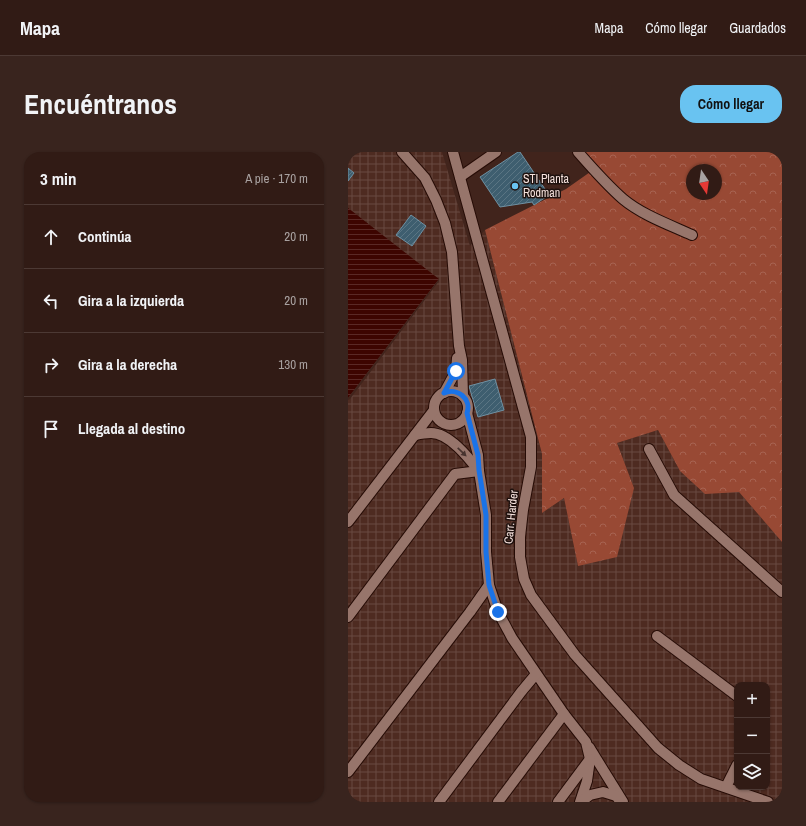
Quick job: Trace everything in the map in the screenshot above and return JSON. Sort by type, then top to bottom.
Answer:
[{"type":"street","points":[[402,152],[425,178],[445,223],[452,252],[459,346],[462,360],[463,396]]},
{"type":"street","name":"Carr. Harder","points":[[453,152],[531,437],[531,468],[523,510],[520,537],[520,556],[524,579],[531,596],[575,655],[658,748],[679,765],[701,779],[768,802]]},
{"type":"street","points":[[460,177],[496,152]]},
{"type":"street","points":[[578,152],[603,180],[624,200],[648,215],[692,235]]},
{"type":"street","points":[[444,393],[456,371],[459,346]]},
{"type":"street","points":[[348,522],[434,410],[437,398],[447,392],[458,393],[463,396],[468,405],[468,410],[464,420],[455,425],[450,425],[439,420],[434,410]]},
{"type":"street","points":[[467,413],[478,455],[486,515],[486,552],[489,585],[498,612],[512,638],[564,714],[586,742],[623,802]]},
{"type":"street","points":[[444,423],[446,437]]},
{"type":"street","points":[[415,435],[432,433],[446,437],[464,453],[479,470]]},
{"type":"street","points":[[649,449],[674,494],[782,592]]},
{"type":"street","points":[[348,617],[455,474],[479,470]]},
{"type":"street","points":[[348,772],[489,585]]},
{"type":"street","points":[[657,636],[734,694]]},
{"type":"street","points":[[439,802],[516,698],[536,674]]},
{"type":"street","points":[[498,802],[564,714]]},
{"type":"street","points":[[581,802],[588,781],[590,759],[586,742]]},
{"type":"street","points":[[558,802],[590,759]]},
{"type":"street","points":[[726,787],[734,771]]},
{"type":"street","points":[[581,802],[590,795],[603,792],[616,796],[623,802]]},
{"type":"shaded area","points":[[348,152],[442,152],[470,246],[485,230],[542,454],[542,513],[564,498],[578,566],[634,488],[617,443],[658,430],[680,471],[739,492],[782,542],[782,802],[348,802],[348,398],[438,279],[348,208]]},
{"type":"shaded area","points":[[348,208],[439,279],[348,398]]},
{"type":"green space","points":[[579,152],[782,152],[782,542],[739,492],[705,494],[680,471],[658,430],[617,443],[634,488],[617,557],[578,566],[564,498],[542,513],[542,454],[485,230],[566,189],[593,170]]},
{"type":"pier","points":[[439,279],[439,281],[348,400],[348,398]]},
{"type":"building","name":"STI Planta Rodman","points":[[520,152],[549,195],[534,205],[532,202],[500,207],[480,177]]},
{"type":"building","points":[[348,168],[354,173],[348,181]]},
{"type":"building","points":[[411,215],[426,226],[412,246],[396,235]]},
{"type":"building","points":[[495,379],[504,410],[478,417],[469,386]]},
{"type":"place","name":"STI Planta Rodman","points":[[515,186]]},
{"type":"route","points":[[456,371],[444,393],[458,393],[463,396],[468,405],[467,413],[478,455],[486,515],[486,552],[489,585],[498,612]]}]
